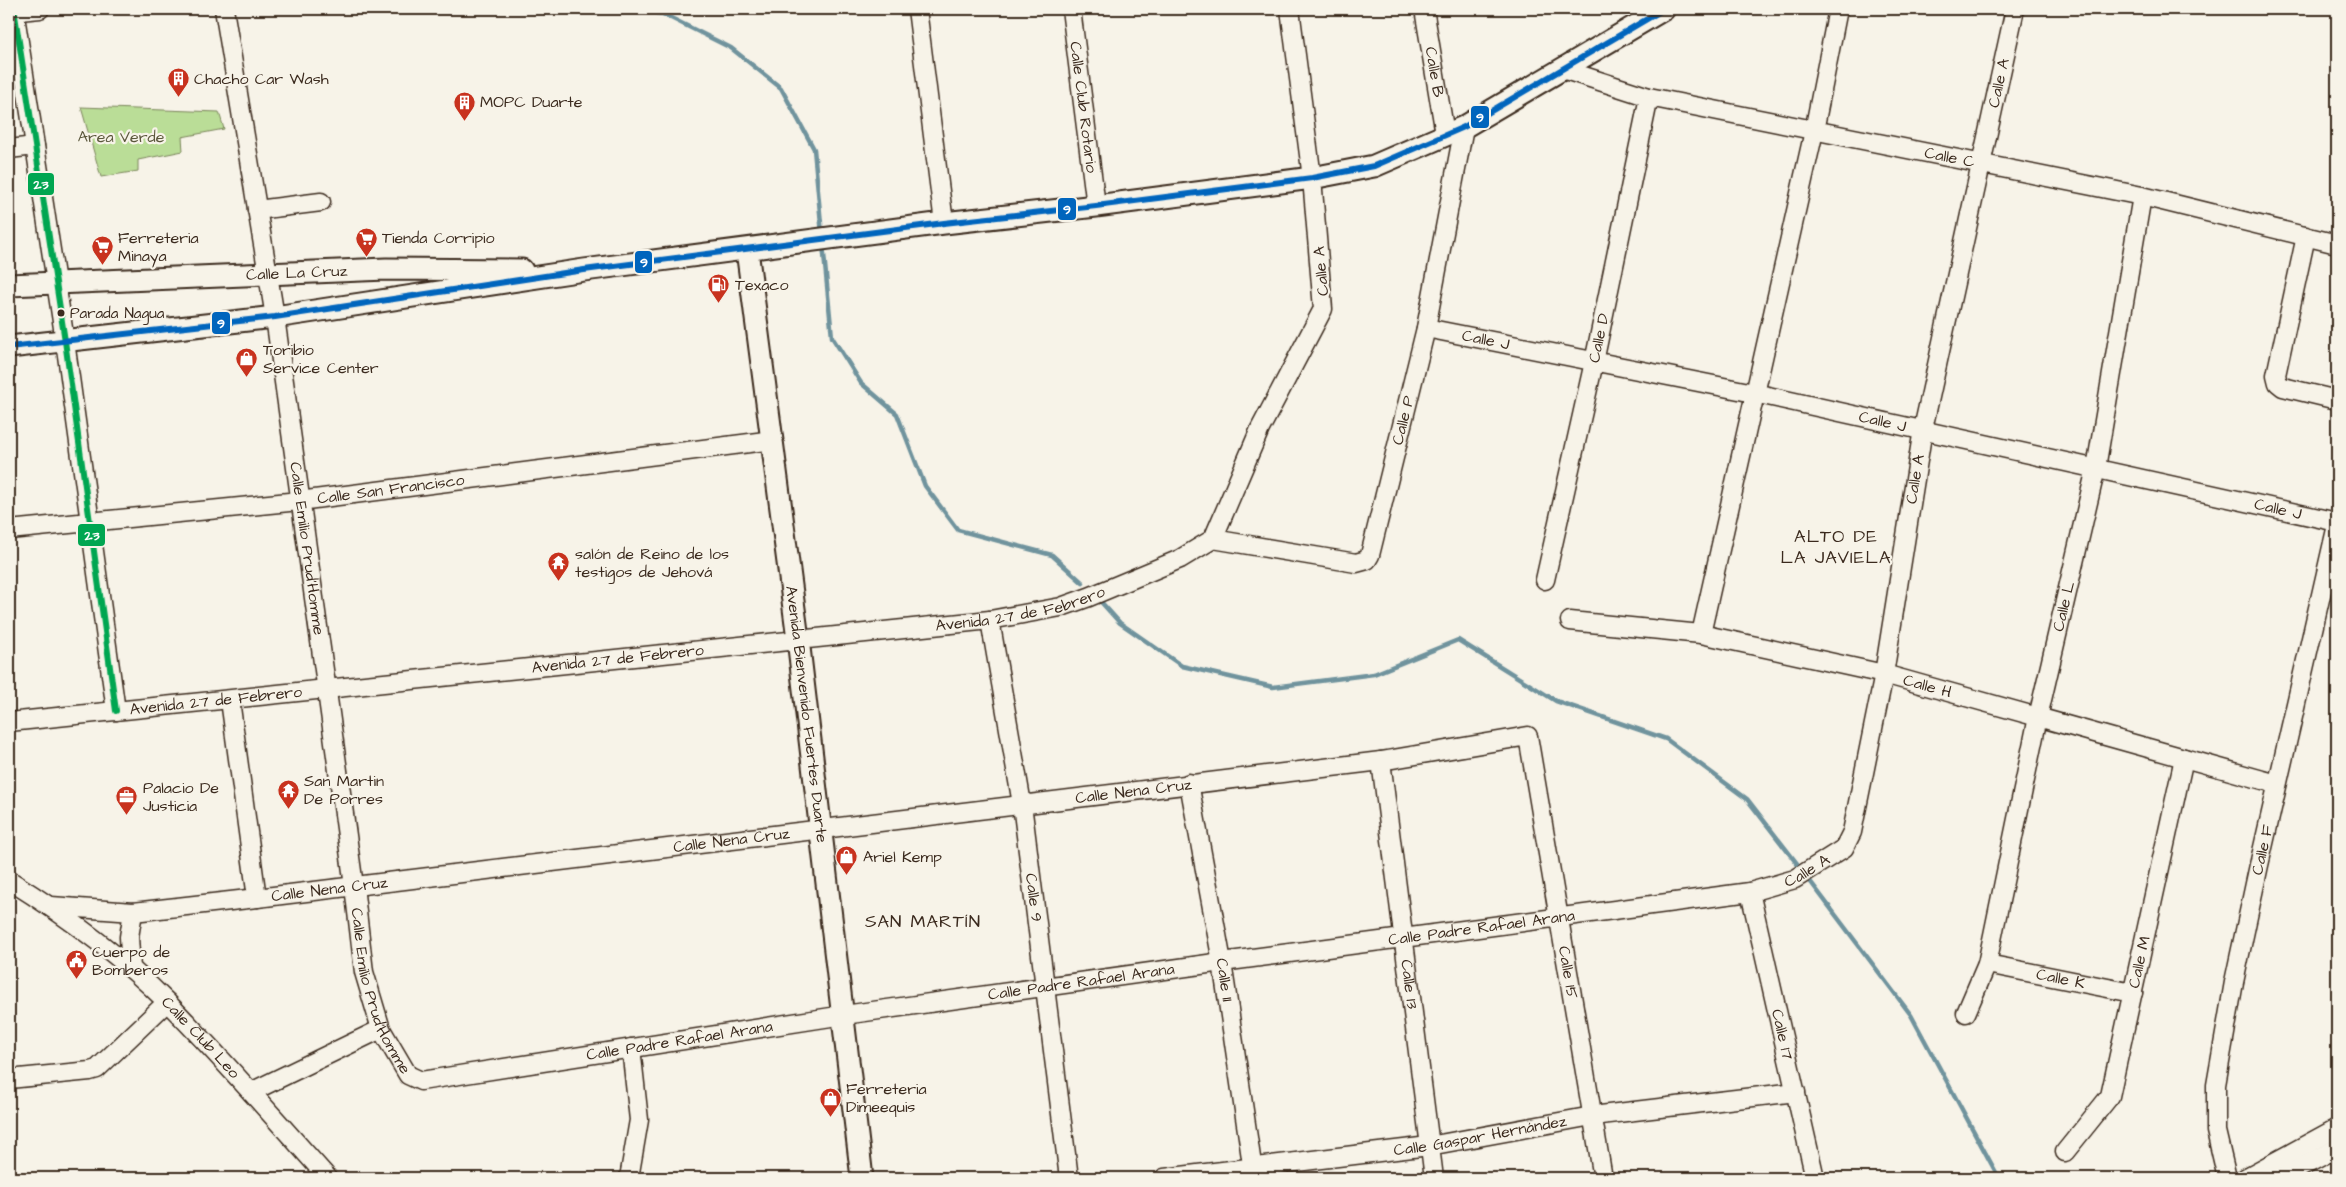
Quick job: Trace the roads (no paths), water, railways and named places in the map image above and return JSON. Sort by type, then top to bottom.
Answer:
[{"type":"main road","points":[[9,347],[275,317],[584,270],[1312,178],[1374,166],[1455,130],[1562,69],[1655,11]]},
{"type":"main road","name":"Avenida Bienvenido Fuertes Duarte","points":[[747,250],[798,639],[862,1178]]},
{"type":"main road","name":"Calle La Cruz","points":[[9,286],[386,269],[584,270]]},
{"type":"street","points":[[40,9],[12,11],[65,341],[116,711]]},
{"type":"street","name":"Calle Emilio Prud'Homme","points":[[224,9],[275,317],[299,501],[354,886],[364,972],[380,1029],[408,1075],[414,1079]]},
{"type":"street","points":[[917,9],[944,223]]},
{"type":"street","name":"Calle Club Rotario","points":[[1071,9],[1096,206]]},
{"type":"street","name":"Calle A","points":[[1213,540],[1260,429],[1323,309],[1312,178],[1290,9]]},
{"type":"street","name":"Calle B","points":[[1424,9],[1455,130]]},
{"type":"street","points":[[1701,634],[1814,131],[1838,9]]},
{"type":"street","name":"Calle A","points":[[1750,892],[1795,879],[1844,848],[1852,832],[1884,674],[1923,430],[2015,9]]},
{"type":"street","name":"Calle C","points":[[1562,69],[1649,97],[1980,165],[2142,196],[2337,244]]},
{"type":"street","name":"Calle D","points":[[1545,580],[1594,362],[1649,97]]},
{"type":"street","name":"Calle P","points":[[1213,540],[1356,563],[1367,560],[1370,555],[1426,328],[1455,130]]},
{"type":"street","points":[[9,149],[35,146]]},
{"type":"street","name":"Calle L","points":[[1966,1013],[1987,964],[2038,717],[2096,468],[2142,196]]},
{"type":"street","points":[[257,210],[321,202]]},
{"type":"street","points":[[2306,236],[2276,375],[2278,383],[2283,388],[2337,400]]},
{"type":"street","name":"Calle J","points":[[1426,328],[1754,392],[2337,523]]},
{"type":"street","name":"Calle San Francisco","points":[[9,530],[299,501],[772,440]]},
{"type":"street","name":"Calle F","points":[[2227,1178],[2216,1131],[2216,1085],[2234,982],[2337,523]]},
{"type":"street","name":"Avenida 27 de Febrero","points":[[9,722],[990,620],[1061,607],[1089,597],[1180,559],[1213,540]]},
{"type":"street","name":"Calle 9","points":[[990,620],[1022,804],[1069,1178]]},
{"type":"street","name":"Calle H","points":[[1570,621],[1701,634],[1884,674],[2277,784]]},
{"type":"street","points":[[230,700],[257,898]]},
{"type":"street","name":"Calle Nena Cruz","points":[[51,906],[133,912],[257,898],[1189,783],[1381,762],[1528,736]]},
{"type":"street","name":"Calle 15","points":[[1528,736],[1603,1178]]},
{"type":"street","name":"Calle M","points":[[2065,1152],[2110,1096],[2184,758]]},
{"type":"street","name":"Calle 13","points":[[1381,762],[1434,1178]]},
{"type":"street","name":"Calle 11","points":[[1189,783],[1222,962],[1253,1173]]},
{"type":"street","name":"Calle Club Leo","points":[[9,880],[51,906],[132,969],[167,1002],[328,1178]]},
{"type":"street","name":"Calle Padre Rafael Arana","points":[[414,1079],[421,1081],[844,1015],[1046,986],[1750,892]]},
{"type":"street","name":"Calle 17","points":[[1750,892],[1815,1178]]},
{"type":"street","points":[[132,969],[129,937],[133,912]]},
{"type":"street","name":"Calle K","points":[[1987,964],[2134,993]]},
{"type":"street","points":[[9,1078],[97,1069],[112,1057],[167,1002]]},
{"type":"street","points":[[251,1092],[380,1029]]},
{"type":"street","points":[[629,1178],[639,1120],[631,1048]]},
{"type":"street","name":"Calle Gaspar Hernández","points":[[1164,1178],[1253,1173],[1429,1146],[1592,1116],[1796,1092]]},
{"type":"street","points":[[2245,1178],[2337,1128]]},
{"type":"street","points":[[2281,1178],[2337,1148]]},
{"type":"waterway","points":[[631,9],[663,14],[731,48],[781,88],[814,149],[822,234]]},
{"type":"waterway","points":[[823,244],[832,337],[861,383],[897,414],[925,486],[958,530],[1052,555],[1083,583]]},
{"type":"waterway","points":[[1102,603],[1120,623],[1182,666],[1273,687],[1374,674],[1458,640],[1556,701],[1666,739],[1747,799],[1802,870]]},
{"type":"waterway","points":[[1807,877],[1911,1015],[1999,1178]]},
{"type":"place","name":"Chacho Car Wash","points":[[178,98]]},
{"type":"place","name":"MOPC Duarte","points":[[464,121]]},
{"type":"place","name":"Tienda Corripio","points":[[366,257]]},
{"type":"place","name":"Ferreteria Minaya","points":[[102,266]]},
{"type":"place","name":"Texaco","points":[[719,304]]},
{"type":"place","name":"Parada Nagua","points":[[61,313]]},
{"type":"place","name":"Toribio Service Center","points":[[247,378]]},
{"type":"place","name":"salón de Reino de los testigos de Jehová","points":[[559,582]]},
{"type":"place","name":"San Martin De Porres","points":[[288,809]]},
{"type":"place","name":"Palacio De Justicia","points":[[127,816]]},
{"type":"place","name":"Ariel Kemp","points":[[847,876]]},
{"type":"place","name":"Cuerpo de Bomberos","points":[[76,980]]},
{"type":"place","name":"Ferreteria Dimeequis","points":[[830,1117]]},
{"type":"district","name":"ALTO DE LA JAVIELA","points":[[1836,546]]},
{"type":"district","name":"SAN MARTÍN","points":[[923,921]]},
{"type":"park label","name":"Area Verde","points":[[121,137]]}]
